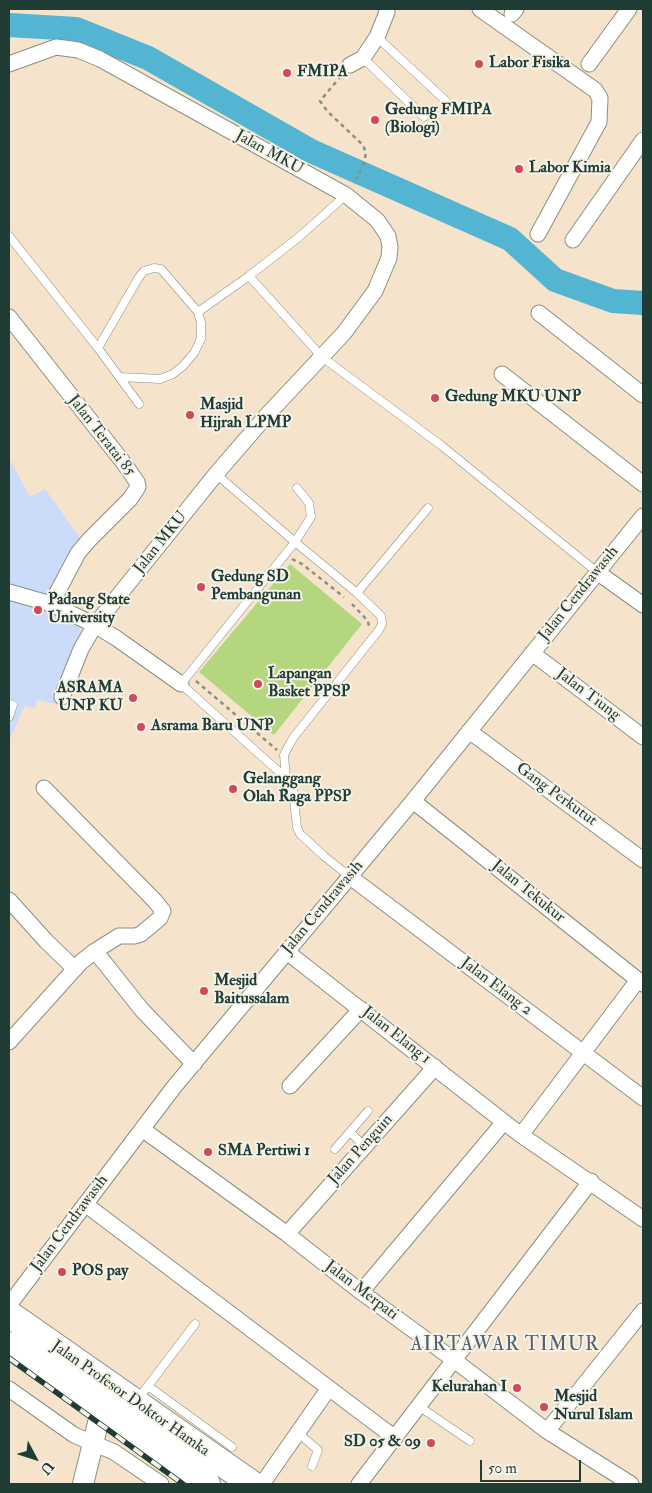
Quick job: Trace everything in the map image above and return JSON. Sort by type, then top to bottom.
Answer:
[{"type":"highway","name":"Jalan Profesor Doktor Hamka","points":[[9,1314],[141,1394],[177,1420],[252,1484]]},
{"type":"highway","name":"Jalan Profesor Doktor Hamka","points":[[9,1345],[207,1484]]},
{"type":"street","points":[[480,9],[595,90],[600,98],[599,122],[538,234]]},
{"type":"street","points":[[589,64],[629,9]]},
{"type":"street","points":[[356,62],[376,37],[387,10]]},
{"type":"street","name":"Jalan MKU","points":[[9,64],[56,47],[78,50],[100,59],[346,196],[377,220],[388,236],[389,258],[375,291],[344,333],[267,415],[216,474],[95,625],[81,649],[62,697]]},
{"type":"street","points":[[572,240],[643,140]]},
{"type":"street","points":[[539,313],[643,395]]},
{"type":"street","name":"Jalan Teratai 85","points":[[9,317],[123,462],[137,482],[138,487],[130,499],[78,553],[51,604]]},
{"type":"street","points":[[502,374],[643,484]]},
{"type":"street","name":"Jalan Cendrawasih","points":[[9,1305],[142,1129],[194,1064],[413,801],[643,516]]},
{"type":"street","points":[[597,572],[643,605]]},
{"type":"street","points":[[9,592],[51,604],[95,625],[184,679]]},
{"type":"street","name":"Jalan Tiung","points":[[532,653],[643,737]]},
{"type":"street","name":"Gang Perkutut","points":[[469,731],[643,860]]},
{"type":"street","points":[[10,1039],[81,962],[119,936],[141,934],[160,918],[163,911],[44,788]]},
{"type":"street","name":"Jalan Tekukur","points":[[413,801],[641,982]]},
{"type":"street","name":"Jalan Elang 2","points":[[349,876],[643,1098]]},
{"type":"street","points":[[9,900],[46,941],[75,969]]},
{"type":"street","points":[[96,951],[147,1016],[194,1064]]},
{"type":"street","name":"Jalan Elang 1","points":[[287,952],[504,1122],[643,1219]]},
{"type":"street","points":[[522,1135],[641,982]]},
{"type":"street","points":[[290,1086],[361,1009]]},
{"type":"street","name":"Jalan Penguin","points":[[287,1234],[435,1067]]},
{"type":"street","points":[[361,1292],[504,1122]]},
{"type":"street","name":"Jalan Merpati","points":[[142,1129],[287,1234],[361,1292],[547,1431],[630,1484]]},
{"type":"street","points":[[360,1484],[591,1182]]},
{"type":"street","points":[[85,1204],[396,1438]]},
{"type":"street","points":[[547,1431],[643,1311]]},
{"type":"street","points":[[262,1484],[330,1388]]},
{"type":"street","points":[[9,1389],[74,1435],[114,1452],[161,1484]]},
{"type":"street","points":[[83,1484],[101,1411]]},
{"type":"lane","points":[[376,37],[445,100]]},
{"type":"lane","points":[[356,62],[424,117]]},
{"type":"lane","points":[[198,312],[300,237],[346,196]]},
{"type":"lane","points":[[9,236],[98,348],[139,404]]},
{"type":"lane","points":[[98,348],[144,271],[154,268],[166,273],[198,312],[202,339],[194,353],[183,366],[173,374],[160,378],[120,377]]},
{"type":"lane","points":[[249,276],[322,356],[442,446],[597,572]]},
{"type":"lane","points":[[216,474],[294,542],[357,593],[380,616],[382,624],[286,749],[284,755],[286,778]]},
{"type":"lane","points":[[297,488],[309,503],[312,517],[184,679],[286,778],[292,786],[297,827],[300,834],[349,876]]},
{"type":"lane","points":[[357,593],[428,508]]},
{"type":"lane","points":[[9,704],[13,706],[9,717]]},
{"type":"lane","points":[[335,1150],[368,1111]]},
{"type":"lane","points":[[350,1132],[364,1146]]},
{"type":"lane","points":[[141,1394],[194,1324]]},
{"type":"lane","points":[[420,1407],[470,1440]]},
{"type":"lane","points":[[177,1420],[232,1447]]},
{"type":"lane","points":[[298,1433],[318,1450],[312,1466]]},
{"type":"path","points":[[355,182],[364,163],[366,152],[363,145],[328,112],[320,101],[356,62]]},
{"type":"path","points":[[290,558],[302,564],[350,602],[368,621],[370,632]]},
{"type":"path","points":[[184,679],[277,749],[284,759]]},
{"type":"shaded area","name":"Padang State University","points":[[9,458],[30,497],[45,489],[80,538],[53,593],[67,596],[69,623],[82,627],[57,704],[37,700],[35,708],[25,705],[9,741]]},
{"type":"green space","points":[[290,564],[362,624],[274,735],[199,672]]},
{"type":"waterway","points":[[9,25],[76,29],[148,58],[311,151],[510,239],[555,280],[613,301],[643,303]]},
{"type":"railway","points":[[9,1358],[183,1484]]},
{"type":"place","name":"Labor Fisika","points":[[479,64]]},
{"type":"place","name":"FMIPA","points":[[287,73]]},
{"type":"place","name":"Gedung FMIPA (Biologi)","points":[[375,120]]},
{"type":"place","name":"Labor Kimia","points":[[519,169]]},
{"type":"place","name":"Gedung MKU UNP","points":[[435,398]]},
{"type":"place","name":"Masjid Hijrah LPMP","points":[[190,415]]},
{"type":"place","name":"Gedung SD Pembangunan","points":[[201,587]]},
{"type":"place","name":"Padang State University","points":[[38,610]]},
{"type":"place","name":"Lapangan Basket PPSP","points":[[258,684]]},
{"type":"place","name":"ASRAMA UNP KU","points":[[133,698]]},
{"type":"place","name":"Asrama Baru UNP","points":[[141,727]]},
{"type":"place","name":"Gelanggang Olah Raga PPSP","points":[[233,789]]},
{"type":"place","name":"Mesjid Baitussalam","points":[[204,991]]},
{"type":"place","name":"SMA Pertiwi 1","points":[[208,1152]]},
{"type":"place","name":"POS pay","points":[[62,1272]]},
{"type":"place","name":"Kelurahan I","points":[[517,1388]]},
{"type":"place","name":"Mesjid Nurul Islam","points":[[544,1407]]},
{"type":"place","name":"SD 05 & 09","points":[[431,1443]]},
{"type":"district","name":"AIRTAWAR TIMUR","points":[[505,1346]]}]
